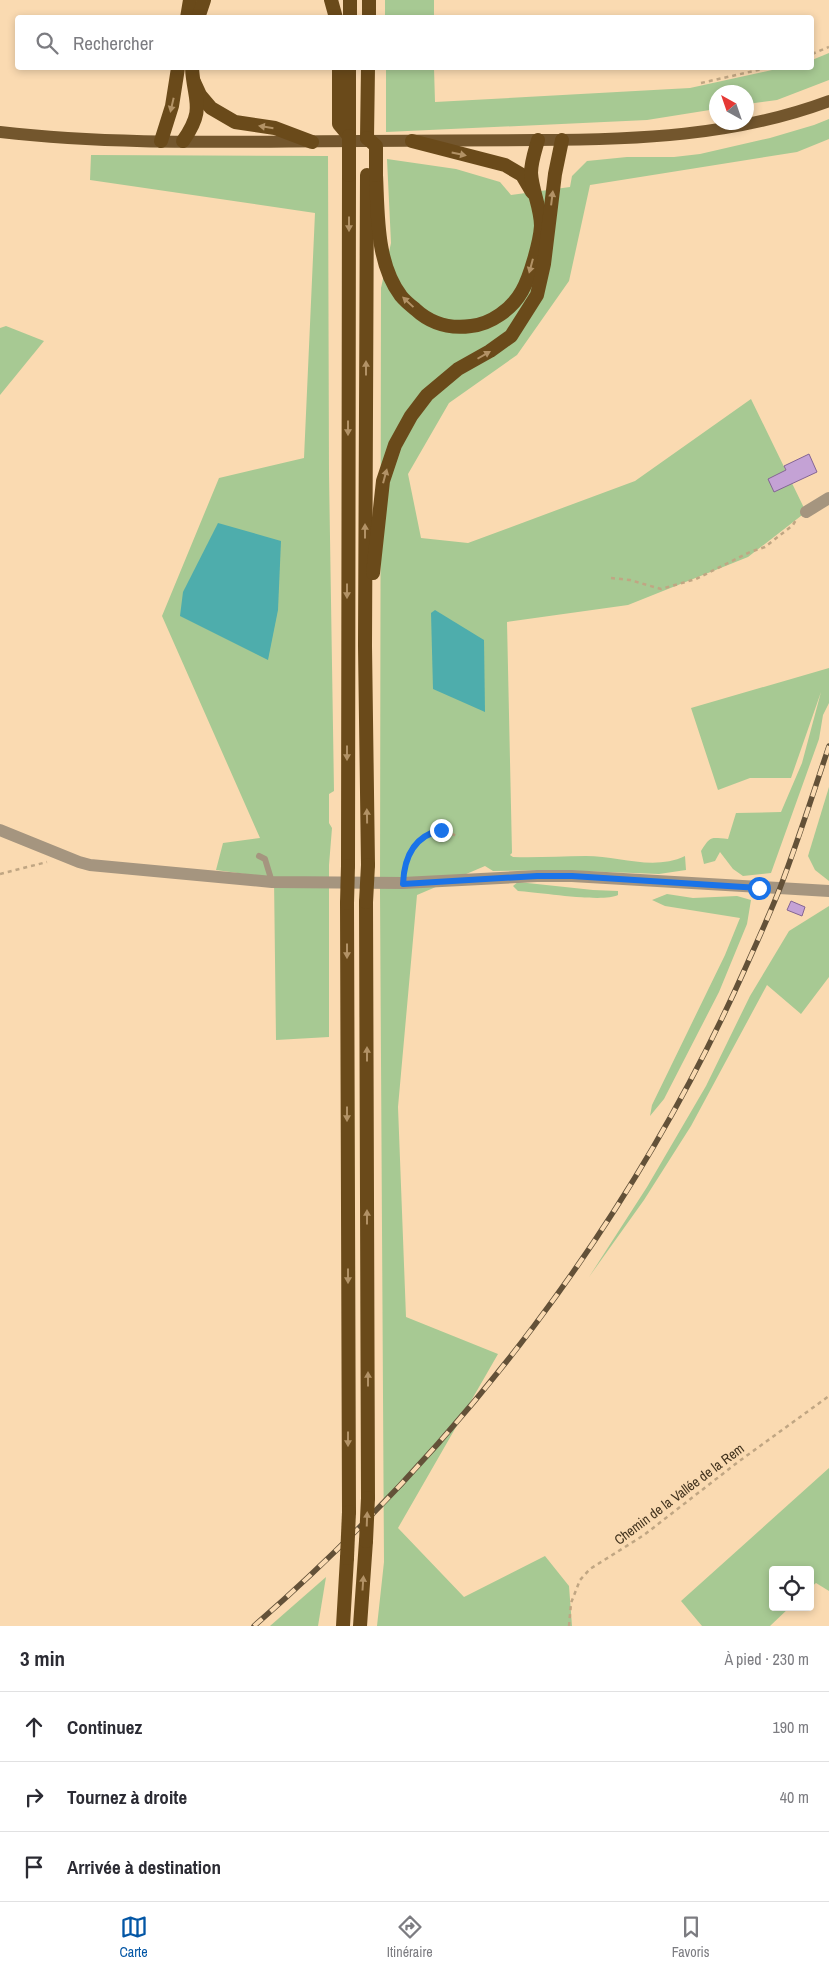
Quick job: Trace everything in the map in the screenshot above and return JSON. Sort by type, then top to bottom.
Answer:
[{"type":"highway","points":[[188,15],[190,0]]},
{"type":"highway","points":[[199,15],[204,0]]},
{"type":"highway","points":[[331,0],[335,15]]},
{"type":"highway","points":[[350,0],[350,15]]},
{"type":"highway","points":[[369,0],[369,15]]},
{"type":"highway","points":[[161,141],[172,106],[178,70]]},
{"type":"highway","points":[[184,141],[192,128],[198,112],[192,70]]},
{"type":"highway","points":[[339,70],[349,136],[347,902],[349,1512],[343,1626]]},
{"type":"highway","points":[[343,104],[349,70]]},
{"type":"highway","points":[[368,70],[367,138],[383,252],[390,278],[402,297],[420,314],[438,324],[458,328],[477,326],[496,318],[522,292],[531,270],[540,226],[531,174],[538,140]]},
{"type":"highway","points":[[194,82],[200,95],[211,108],[234,122],[275,128],[312,142]]},
{"type":"highway","points":[[365,646],[383,481],[395,445],[411,416],[427,394],[458,369],[490,351],[511,336],[538,295],[544,264],[555,174],[562,140]]},
{"type":"highway","points":[[412,141],[505,165],[522,176],[537,201]]},
{"type":"highway","points":[[360,1626],[368,1498],[366,902],[368,864],[365,646],[372,175]]},
{"type":"main road","points":[[0,132],[32,136],[161,141],[312,142],[562,140],[666,137],[736,128],[802,112],[829,101]]},
{"type":"street","points":[[806,512],[829,498]]},
{"type":"street","points":[[0,830],[90,865],[272,882],[403,884],[537,876],[572,876],[829,891]]},
{"type":"lane","points":[[259,856],[265,859],[272,882]]},
{"type":"path","points":[[814,53],[829,47]]},
{"type":"path","points":[[701,83],[758,70]]},
{"type":"path","points":[[611,578],[630,580],[660,588],[696,579],[750,552],[765,547],[793,525],[799,516],[806,512]]},
{"type":"path","points":[[403,884],[404,866],[410,852],[428,833],[441,830],[459,837]]},
{"type":"path","points":[[0,874],[46,862],[54,862]]},
{"type":"path","name":"Chemin de la Vallée de la Rem","points":[[569,1626],[571,1603],[580,1580],[590,1569],[644,1535],[738,1462],[829,1396]]},
{"type":"green space","points":[[385,0],[434,0],[434,15],[385,15]]},
{"type":"green space","points":[[829,53],[829,80],[777,100],[754,103],[754,85],[709,85],[709,110],[647,120],[386,132],[386,70],[434,70],[435,102],[690,88],[772,70],[814,70],[814,59]]},
{"type":"green space","points":[[829,119],[829,139],[797,152],[590,185],[569,281],[517,355],[449,403],[408,474],[421,538],[468,543],[635,481],[751,399],[806,512],[748,557],[628,605],[507,622],[512,853],[510,855],[513,857],[586,856],[648,863],[673,860],[685,856],[686,870],[659,874],[556,870],[493,871],[485,866],[417,895],[398,1107],[406,1317],[498,1354],[398,1528],[464,1597],[545,1556],[569,1586],[572,1626],[377,1626],[384,1562],[380,892],[381,288],[391,243],[387,159],[456,169],[500,182],[511,195],[570,187],[572,176],[587,161],[627,157],[674,157],[700,154],[770,138]]},
{"type":"green space","points":[[91,155],[328,156],[329,474],[334,791],[329,794],[329,823],[332,828],[329,865],[329,1037],[276,1040],[274,878],[216,870],[223,843],[260,838],[162,616],[219,478],[304,458],[315,213],[90,180]]},
{"type":"green space","points":[[6,326],[44,341],[0,395],[0,328]]},
{"type":"green space","points":[[829,668],[829,703],[823,715],[819,739],[771,873],[743,876],[733,869],[720,852],[715,861],[704,864],[701,851],[709,840],[718,838],[728,839],[736,813],[781,812],[802,763],[821,692],[791,778],[750,778],[718,790],[691,708]]},
{"type":"green space","points":[[829,787],[829,881],[815,870],[808,856]]},
{"type":"green space","points":[[518,882],[618,891],[618,895],[585,898],[518,891],[513,886]]},
{"type":"green space","points":[[667,894],[693,898],[737,896],[751,900],[747,924],[719,992],[664,1099],[650,1116],[652,1105],[725,955],[740,918],[665,906],[652,900]]},
{"type":"green space","points":[[829,906],[829,977],[801,1014],[767,985],[691,1126],[644,1200],[589,1277],[647,1187],[706,1086],[750,996],[789,931]]},
{"type":"green space","points":[[829,1468],[829,1591],[816,1583],[814,1585],[814,1566],[769,1566],[769,1611],[786,1611],[770,1626],[702,1626],[681,1601]]},
{"type":"green space","points":[[326,1577],[318,1626],[270,1626]]},
{"type":"water","points":[[218,523],[281,541],[278,610],[268,660],[180,616],[183,592]]},
{"type":"water","points":[[435,610],[484,640],[485,712],[433,689],[431,613]]},
{"type":"building","points":[[809,454],[817,472],[774,492],[768,479],[786,470],[784,466]]},
{"type":"building","points":[[791,901],[805,907],[802,916],[787,910]]},
{"type":"railway","points":[[254,1626],[330,1556],[402,1483],[471,1406],[535,1325],[594,1241],[649,1154],[699,1064],[744,971],[780,888],[829,746]]},
{"type":"route","points":[[441,830],[428,833],[410,852],[404,866],[403,884],[537,876],[572,876],[759,888]]}]
